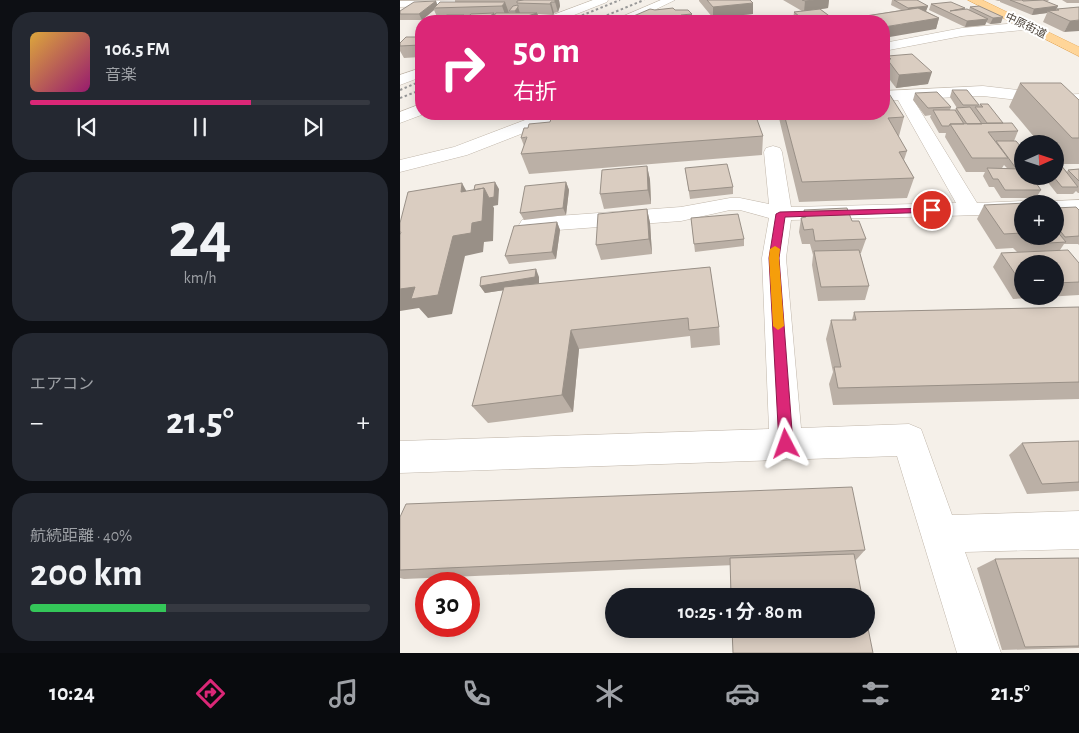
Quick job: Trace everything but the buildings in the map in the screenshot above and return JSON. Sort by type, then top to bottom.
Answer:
[{"type":"main road","name":"中原街道","points":[[973,0],[1079,52]]},
{"type":"street","points":[[400,4],[501,0]]},
{"type":"street","points":[[564,15],[603,0]]},
{"type":"street","points":[[641,0],[666,2]]},
{"type":"street","points":[[436,14],[451,2]]},
{"type":"street","points":[[637,15],[666,2]]},
{"type":"street","points":[[890,46],[962,32],[1026,25],[1041,20]]},
{"type":"street","points":[[400,80],[415,74]]},
{"type":"street","points":[[890,96],[982,91],[1052,99],[1079,99]]},
{"type":"street","points":[[903,95],[970,209]]},
{"type":"street","points":[[400,118],[415,112]]},
{"type":"street","points":[[400,166],[460,151],[548,120]]},
{"type":"street","points":[[773,152],[780,214],[774,258],[786,444]]},
{"type":"street","points":[[530,225],[681,214],[730,204],[740,204],[780,214],[1014,208]]},
{"type":"street","points":[[1064,207],[1079,206]]},
{"type":"street","points":[[402,460],[909,440],[979,653]]},
{"type":"street","points":[[940,534],[1079,530]]},
{"type":"railway","points":[[583,15],[620,0]]},
{"type":"railway","points":[[608,15],[644,0]]},
{"type":"railway","points":[[400,90],[415,84]]},
{"type":"railway","points":[[400,98],[415,92]]},
{"type":"slow traffic","points":[[775,249],[778,326]]},
{"type":"route","points":[[786,444],[774,258],[780,214],[932,210]]}]
